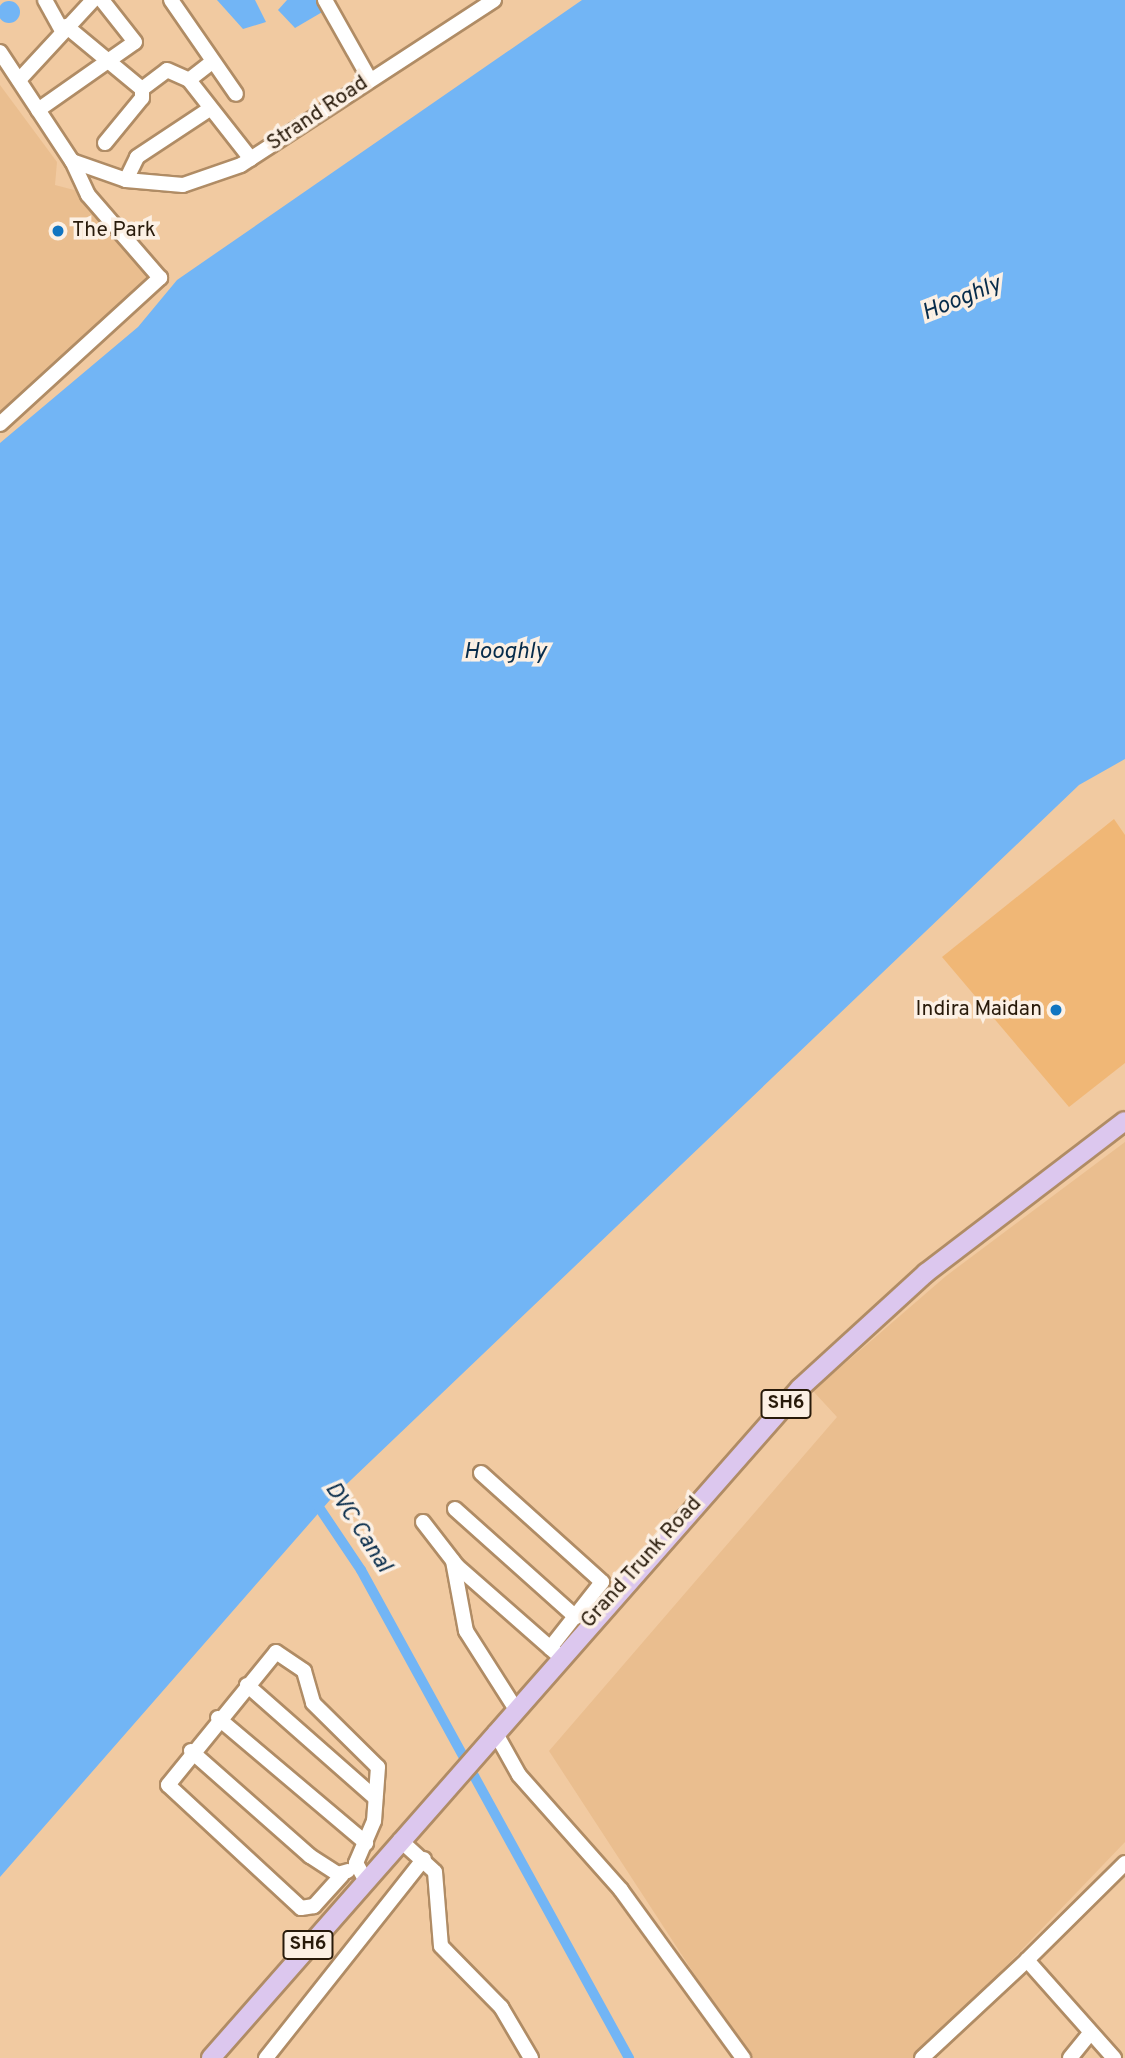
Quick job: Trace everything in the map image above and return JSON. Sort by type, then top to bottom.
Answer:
[{"type":"main road","name":"Grand Trunk Road","points":[[211,2058],[494,1734],[554,1652],[800,1388],[926,1273],[1125,1121]]},
{"type":"street","points":[[45,0],[64,27],[106,65],[142,89]]},
{"type":"street","points":[[19,80],[64,27],[95,0],[135,42],[106,65],[37,110]]},
{"type":"street","points":[[171,0],[236,94]]},
{"type":"street","points":[[325,0],[370,80]]},
{"type":"street","name":"Strand Road","points":[[72,161],[127,180],[200,183],[251,159],[494,0]]},
{"type":"street","points":[[0,51],[72,161],[88,195],[160,278],[0,424]]},
{"type":"street","points":[[189,80],[212,62]]},
{"type":"street","points":[[142,89],[167,70],[189,80],[208,110],[251,159]]},
{"type":"street","points":[[105,142],[142,98],[142,89]]},
{"type":"street","points":[[127,180],[136,156],[208,110]]},
{"type":"street","points":[[423,1522],[453,1561],[554,1652],[576,1616],[599,1590],[600,1577],[481,1473]]},
{"type":"street","points":[[455,1509],[576,1616]]},
{"type":"street","points":[[453,1561],[466,1631],[515,1708]]},
{"type":"street","points":[[276,1652],[293,1659],[310,1681],[313,1703],[373,1759],[379,1773],[366,1843],[356,1863],[314,1906],[301,1908],[172,1791],[169,1780],[247,1685],[276,1652]]},
{"type":"street","points":[[247,1685],[375,1798]]},
{"type":"street","points":[[218,1718],[366,1843]]},
{"type":"street","points":[[494,1734],[519,1775],[638,1911],[743,2058]]},
{"type":"street","points":[[191,1751],[310,1856],[342,1875]]},
{"type":"street","points":[[403,1836],[425,1859],[438,1886],[441,1946],[501,2007],[531,2058]]},
{"type":"street","points":[[266,2058],[425,1859]]},
{"type":"street","points":[[356,1863],[365,1879]]},
{"type":"street","points":[[922,2058],[1020,1960],[1027,1960],[1125,1863]]},
{"type":"street","points":[[1027,1960],[1114,2058]]},
{"type":"street","points":[[1070,2058],[1090,2033]]},
{"type":"shaded area","name":"The Park","points":[[0,85],[57,162],[55,185],[78,191],[152,272],[0,415]]},
{"type":"shaded area","name":"Indira Maidan","points":[[1114,819],[1125,835],[1125,1063],[1069,1107],[942,957]]},
{"type":"shaded area","points":[[1125,1142],[1125,1842],[918,2058],[749,2058],[549,1751],[837,1417],[813,1391],[946,1276]]},
{"type":"water","points":[[217,0],[255,0],[266,22],[243,29]]},
{"type":"water","points":[[287,0],[317,0],[324,11],[295,28],[278,10]]},
{"type":"water","name":"Hooghly","points":[[582,0],[1125,0],[1125,759],[1079,785],[330,1500],[0,1877],[0,443],[138,327],[177,280]]},
{"type":"water","points":[[9,1],[17,4],[20,12],[17,20],[9,23],[1,20],[-2,12],[1,4]]},
{"type":"waterway","name":"DVC Canal","points":[[314,1500],[361,1570],[629,2058]]},
{"type":"place","name":"The Park","points":[[58,231]]},
{"type":"place","name":"Indira Maidan","points":[[1056,1010]]}]
